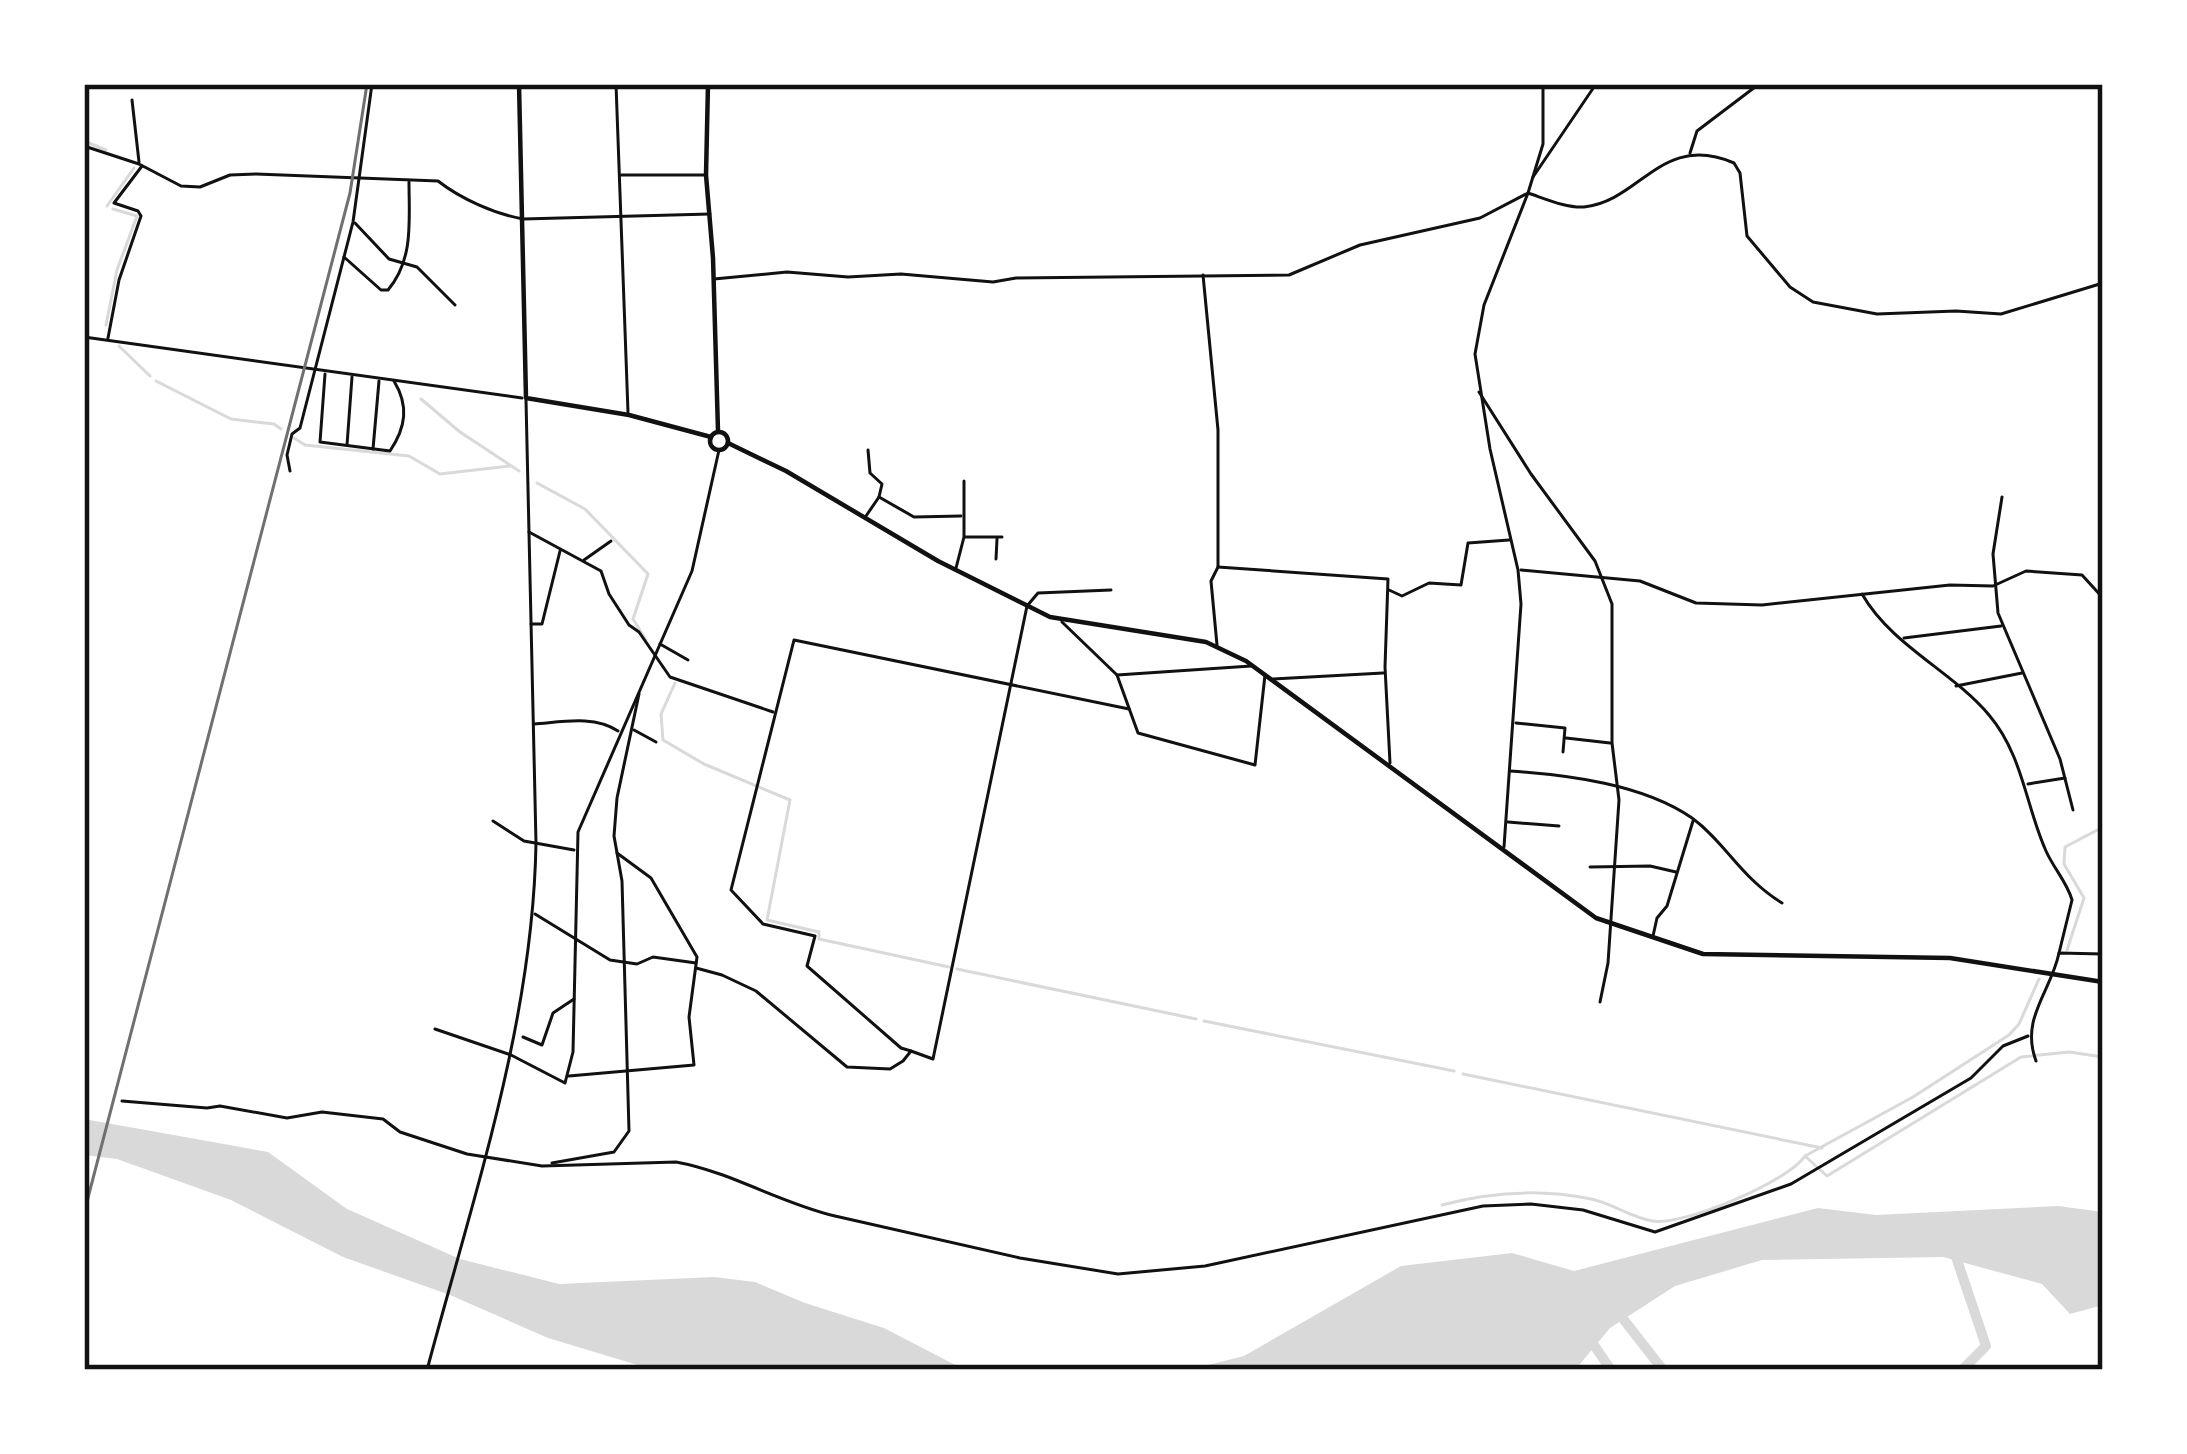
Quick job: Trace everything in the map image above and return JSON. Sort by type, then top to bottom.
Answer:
[{"type":"main road","points":[[519,84],[526,398],[628,415],[711,436],[718,431]]},
{"type":"main road","points":[[708,84],[706,175],[718,431]]},
{"type":"main road","points":[[718,431],[726,434],[728,443]]},
{"type":"main road","points":[[711,436],[711,445],[719,450],[728,443]]},
{"type":"main road","points":[[728,443],[1027,606],[1061,620],[1206,642],[1253,666],[1596,918],[1703,954],[1950,958],[2103,982]]},
{"type":"street","points":[[290,471],[287,454],[292,434],[300,428],[353,221],[372,84]]},
{"type":"street","points":[[616,84],[628,415]]},
{"type":"street","points":[[801,84],[902,84]]},
{"type":"street","points":[[1504,849],[1521,627],[1518,569],[1475,354],[1484,305],[1543,144],[1543,84]]},
{"type":"street","points":[[1532,178],[1596,84]]},
{"type":"street","points":[[1690,155],[1697,131],[1759,84]]},
{"type":"street","points":[[108,340],[118,280],[141,217],[138,211],[114,203],[140,165],[132,100]]},
{"type":"street","points":[[84,146],[140,165],[172,184],[191,187],[230,175],[439,181],[454,193],[523,219],[710,214]]},
{"type":"street","points":[[714,279],[787,272],[993,282],[1289,274],[1360,245],[1480,218],[1528,193],[1568,206],[1602,202],[1664,163],[1690,155],[1734,163],[1740,173],[1747,236],[1790,286],[1813,302],[1877,314],[2001,314],[2103,284]]},
{"type":"street","points":[[619,175],[706,175]]},
{"type":"street","points":[[344,257],[381,290],[388,290],[409,247],[409,181]]},
{"type":"street","points":[[353,221],[389,259],[416,267],[455,305]]},
{"type":"street","points":[[1203,275],[1218,430],[1218,567],[1211,581],[1218,647]]},
{"type":"street","points":[[84,337],[526,398],[536,843],[533,914],[511,1054],[427,1370]]},
{"type":"street","points":[[326,372],[320,442],[347,447],[390,452],[402,433],[405,399],[394,381]]},
{"type":"street","points":[[347,447],[352,375]]},
{"type":"street","points":[[373,450],[379,379]]},
{"type":"street","points":[[1479,392],[1603,578],[1612,604],[1612,743],[1618,787],[1600,1002]]},
{"type":"street","points":[[435,1029],[511,1054],[565,1083],[574,1052],[582,819],[692,571],[719,450]]},
{"type":"street","points":[[865,518],[882,484],[870,473],[868,450]]},
{"type":"street","points":[[956,570],[964,537],[964,481]]},
{"type":"street","points":[[879,497],[914,517],[963,516]]},
{"type":"street","points":[[2002,497],[1993,554],[1993,586],[2002,626],[2065,778],[2073,810]]},
{"type":"street","points":[[530,532],[601,571],[609,594],[670,677],[775,712]]},
{"type":"street","points":[[964,537],[1000,537],[997,559]]},
{"type":"street","points":[[1388,588],[1402,596],[1429,583],[1461,585],[1468,543],[1509,540]]},
{"type":"street","points":[[582,561],[611,541]]},
{"type":"street","points":[[532,624],[542,624],[560,549]]},
{"type":"street","points":[[1218,567],[1388,579],[1385,673],[1390,765]]},
{"type":"street","points":[[1518,569],[1640,581],[1683,600],[1711,604],[1773,605],[1972,584],[1993,586],[2026,571],[2082,575],[2103,598]]},
{"type":"street","points":[[1111,590],[1038,593],[1027,606],[1011,685],[936,1052],[933,1059],[886,1036],[807,966],[815,936],[763,924],[731,890],[794,640],[1011,685],[1129,709]]},
{"type":"street","points":[[1862,594],[1882,621],[1994,722],[2026,784],[2044,846],[2069,887],[2072,900],[2059,952],[2029,1036],[2036,1060]]},
{"type":"street","points":[[1061,620],[1117,675],[1138,733],[1255,765],[1268,677],[1385,673]]},
{"type":"street","points":[[1902,638],[1954,628],[2002,626]]},
{"type":"street","points":[[659,643],[688,660]]},
{"type":"street","points":[[1117,675],[1253,666]]},
{"type":"street","points":[[1956,686],[2024,673]]},
{"type":"street","points":[[548,1166],[602,1155],[624,1143],[631,1112],[616,798],[639,692]]},
{"type":"street","points":[[534,724],[585,721],[608,724],[620,732]]},
{"type":"street","points":[[1514,722],[1565,728],[1563,752]]},
{"type":"street","points":[[633,729],[656,742]]},
{"type":"street","points":[[1564,738],[1612,743]]},
{"type":"street","points":[[1510,771],[1565,775],[1618,787],[1693,820],[1749,880],[1782,903]]},
{"type":"street","points":[[2026,784],[2065,778]]},
{"type":"street","points":[[1653,937],[1693,820]]},
{"type":"street","points":[[493,821],[517,838],[578,850]]},
{"type":"street","points":[[1506,822],[1559,826]]},
{"type":"street","points":[[568,1076],[694,1065],[689,1017],[698,957],[651,878],[616,853]]},
{"type":"street","points":[[1590,867],[1650,866],[1676,872]]},
{"type":"street","points":[[533,914],[610,960],[626,964],[653,957],[697,966],[756,991],[847,1067],[890,1069],[910,1051]]},
{"type":"street","points":[[2059,952],[2103,954]]},
{"type":"street","points":[[523,1037],[542,1046],[553,1013],[575,998]]},
{"type":"street","points":[[122,1101],[220,1106],[287,1118],[322,1112],[383,1119],[400,1132],[484,1158],[548,1166],[676,1162],[802,1208],[1020,1258],[1118,1274],[1205,1266],[1483,1206],[1531,1204],[1582,1210],[1655,1232],[1791,1184],[1971,1078],[2003,1046],[2029,1036]]},
{"type":"shaded area","points":[[84,1119],[268,1152],[347,1209],[460,1259],[559,1284],[714,1277],[755,1282],[884,1328],[965,1370],[654,1370],[548,1338],[450,1295],[343,1257],[231,1200],[117,1159],[84,1155]]},
{"type":"shaded area","points":[[2058,1206],[2103,1212],[2103,1305],[2070,1314],[2042,1284],[1943,1257],[1762,1260],[1675,1286],[1610,1328],[1575,1370],[1188,1370],[1244,1356],[1401,1266],[1512,1253],[1574,1271],[1818,1208],[1876,1215]]},
{"type":"waterway","points":[[84,141],[106,150]]},
{"type":"waterway","points":[[107,206],[134,168]]},
{"type":"waterway","points":[[106,325],[117,270],[137,216],[113,209]]},
{"type":"waterway","points":[[119,346],[150,376]]},
{"type":"waterway","points":[[156,381],[231,419],[281,429]]},
{"type":"waterway","points":[[421,399],[519,471]]},
{"type":"waterway","points":[[294,438],[305,445],[409,456],[440,474],[510,466]]},
{"type":"waterway","points":[[537,483],[585,509],[648,574],[633,619],[646,640]]},
{"type":"waterway","points":[[675,683],[661,714],[663,740],[704,764],[790,800],[767,920],[819,932],[819,939],[949,967]]},
{"type":"waterway","points":[[2067,950],[2084,898],[2064,864],[2065,847],[2103,827]]},
{"type":"waterway","points":[[957,969],[1196,1019]]},
{"type":"waterway","points":[[1442,1205],[1535,1193],[1591,1199],[1653,1221],[1710,1209],[1778,1178],[1805,1156],[1913,1097],[2009,1035],[2019,1024],[2039,979]]},
{"type":"waterway","points":[[1204,1021],[1454,1071]]},
{"type":"waterway","points":[[1806,1157],[1827,1176],[2021,1057],[2069,1052],[2103,1057]]},
{"type":"waterway","points":[[1463,1074],[1822,1148]]},
{"type":"waterway","points":[[1954,1251],[1986,1346],[1962,1370]]},
{"type":"waterway","points":[[1617,1311],[1663,1370]]},
{"type":"waterway","points":[[1587,1335],[1611,1370]]},
{"type":"railway","points":[[84,1213],[350,193],[367,84]]}]
